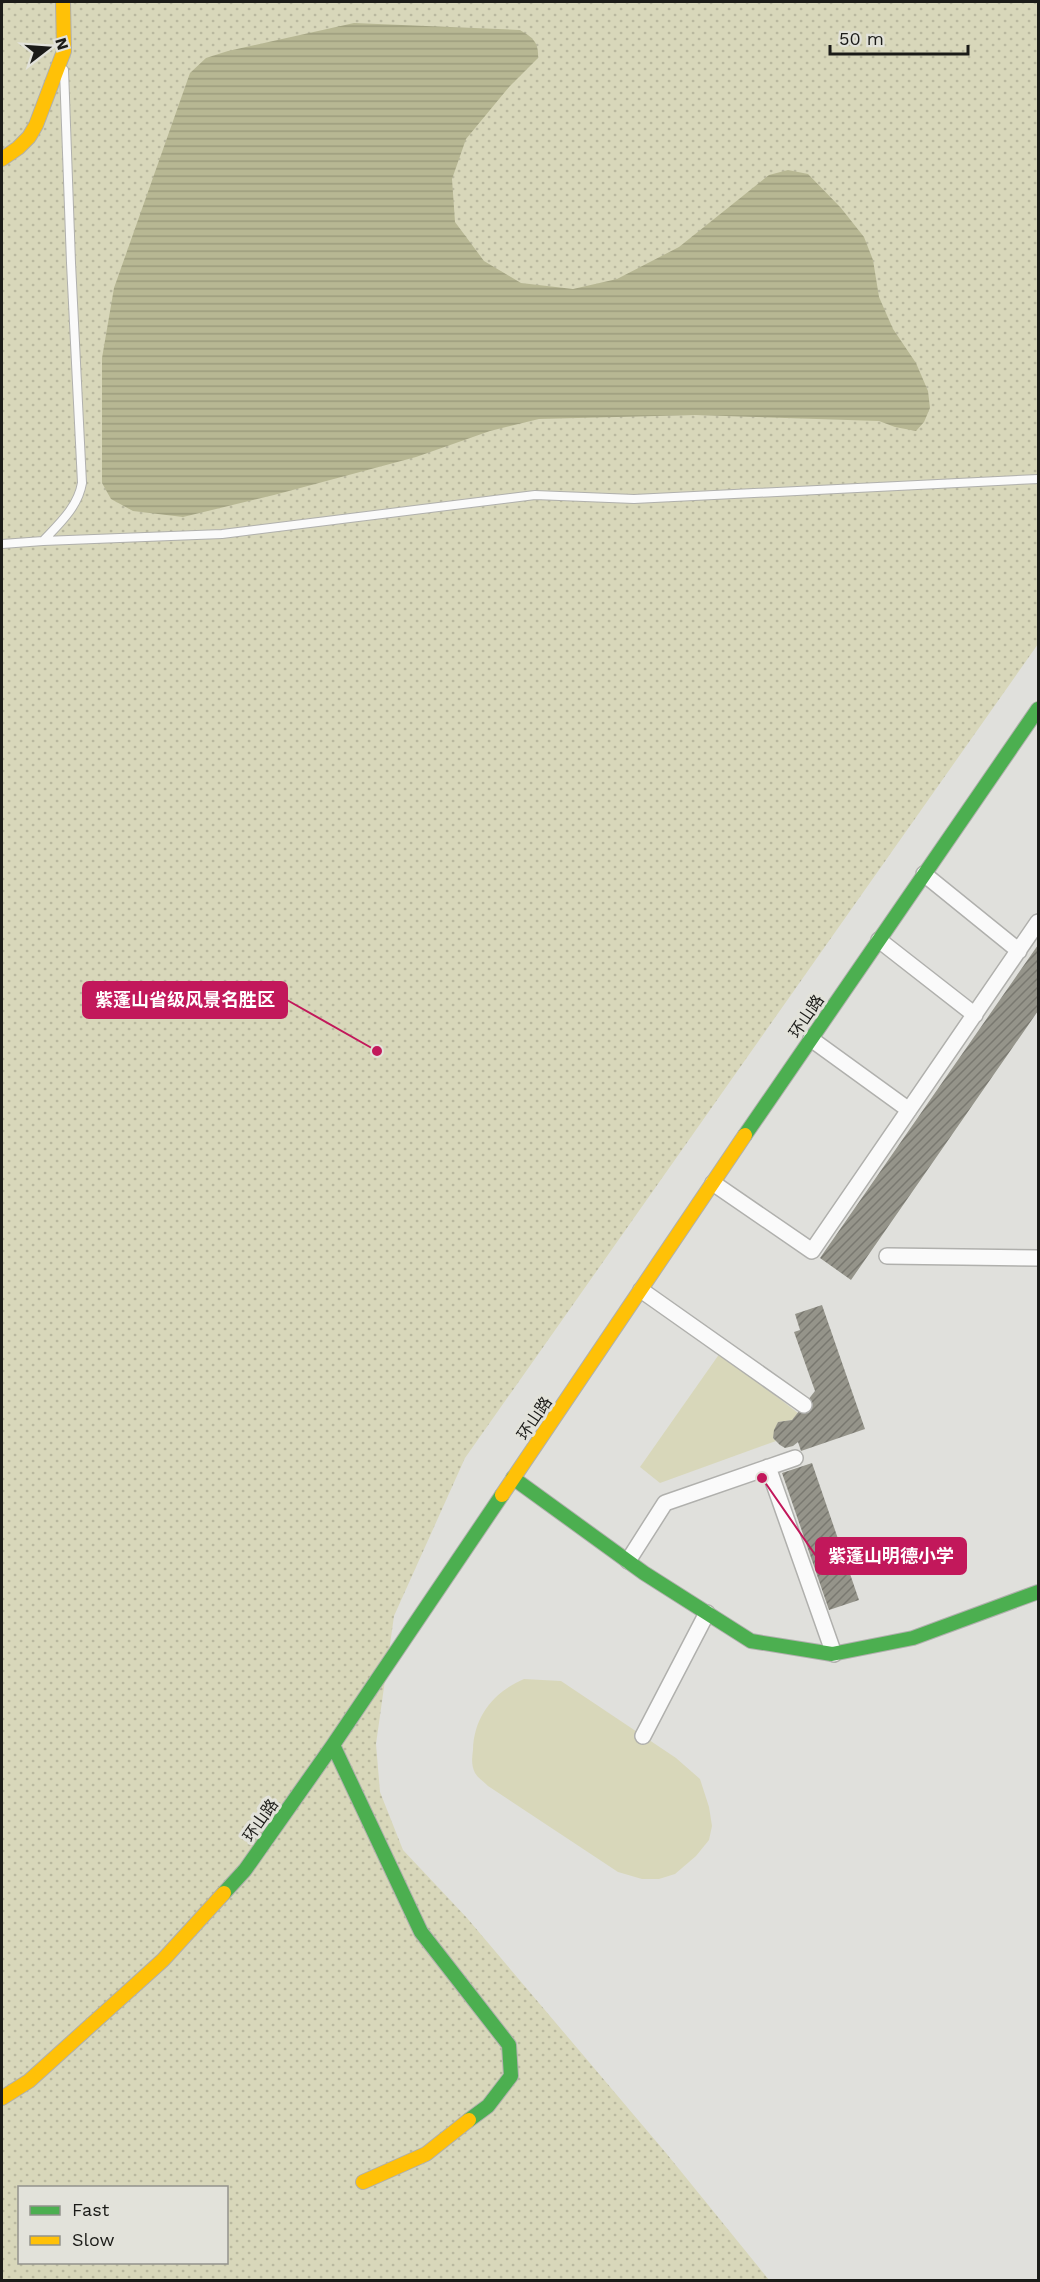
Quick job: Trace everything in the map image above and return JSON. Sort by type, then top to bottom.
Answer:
[{"type":"main road","points":[[2,159],[29,138],[36,125],[64,51],[63,2]]},
{"type":"main road","name":"环山路","points":[[2,2098],[29,2081],[163,1960],[245,1870],[333,1745],[924,874],[1033,729],[1038,709]]},
{"type":"main road","points":[[513,1478],[628,1562],[751,1641],[834,1654],[913,1638],[1038,1592]]},
{"type":"main road","points":[[333,1745],[420,1932],[509,2045],[510,2055],[511,2076],[488,2106],[426,2154],[363,2182]]},
{"type":"street","points":[[924,874],[1019,951]]},
{"type":"street","points":[[713,1183],[812,1251],[1038,922]]},
{"type":"street","points":[[879,940],[975,1015]]},
{"type":"street","points":[[811,1038],[909,1110]]},
{"type":"street","points":[[887,1256],[1038,1258]]},
{"type":"street","points":[[640,1290],[804,1405]]},
{"type":"street","points":[[628,1562],[665,1503],[795,1458]]},
{"type":"street","points":[[768,1467],[834,1654]]},
{"type":"street","points":[[643,1736],[707,1613]]},
{"type":"lane","points":[[44,541],[72,509],[82,483],[71,263],[64,51]]},
{"type":"lane","points":[[2,544],[222,534],[535,495],[634,498],[1038,479]]},
{"type":"shaded area","points":[[2,2],[1038,2],[1038,644],[465,1458],[394,1616],[376,1744],[380,1792],[403,1850],[467,1918],[666,2153],[769,2280],[2,2280]]},
{"type":"shaded area","points":[[354,23],[520,30],[534,41],[538,58],[509,87],[466,139],[452,179],[455,222],[484,261],[521,283],[573,289],[617,279],[679,247],[769,175],[788,170],[808,174],[841,208],[864,237],[873,260],[879,297],[893,329],[916,363],[928,391],[930,408],[924,422],[916,431],[879,421],[695,415],[539,419],[490,431],[416,457],[183,517],[133,511],[111,499],[102,483],[102,358],[114,288],[190,73],[206,58],[228,51]]},
{"type":"shaded area","points":[[720,1353],[798,1413],[792,1420],[778,1422],[773,1438],[776,1441],[660,1483],[640,1467]]},
{"type":"shaded area","points":[[524,1679],[561,1681],[676,1758],[700,1779],[712,1826],[709,1840],[696,1856],[675,1874],[659,1879],[642,1879],[618,1872],[488,1786],[478,1777],[472,1764],[477,1726],[495,1698],[513,1684]]},
{"type":"building","points":[[1038,945],[1038,1011],[851,1280],[820,1258]]},
{"type":"building","points":[[822,1305],[865,1429],[801,1451],[798,1442],[785,1448],[773,1438],[778,1422],[792,1420],[815,1391],[794,1332],[800,1330],[795,1314]]},
{"type":"building","points":[[812,1463],[859,1600],[829,1610],[782,1473]]},
{"type":"traffic: fast","points":[[745,1135],[1038,709]]},
{"type":"traffic: fast","points":[[513,1478],[644,1573],[751,1641],[832,1654],[913,1638],[1038,1592]]},
{"type":"traffic: fast","points":[[224,1893],[245,1870],[333,1745],[502,1495]]},
{"type":"traffic: fast","points":[[333,1745],[421,1932],[509,2045],[511,2076],[488,2106],[469,2120]]},
{"type":"traffic: slow","points":[[2,159],[18,148],[29,137],[36,125],[64,51],[63,2]]},
{"type":"traffic: slow","points":[[502,1495],[745,1135]]},
{"type":"traffic: slow","points":[[2,2098],[29,2081],[163,1960],[224,1893]]},
{"type":"traffic: slow","points":[[363,2182],[426,2154],[469,2120]]},
{"type":"place","name":"紫蓬山省级风景名胜区","points":[[377,1051]]},
{"type":"place","name":"紫蓬山明德小学","points":[[762,1478]]}]
